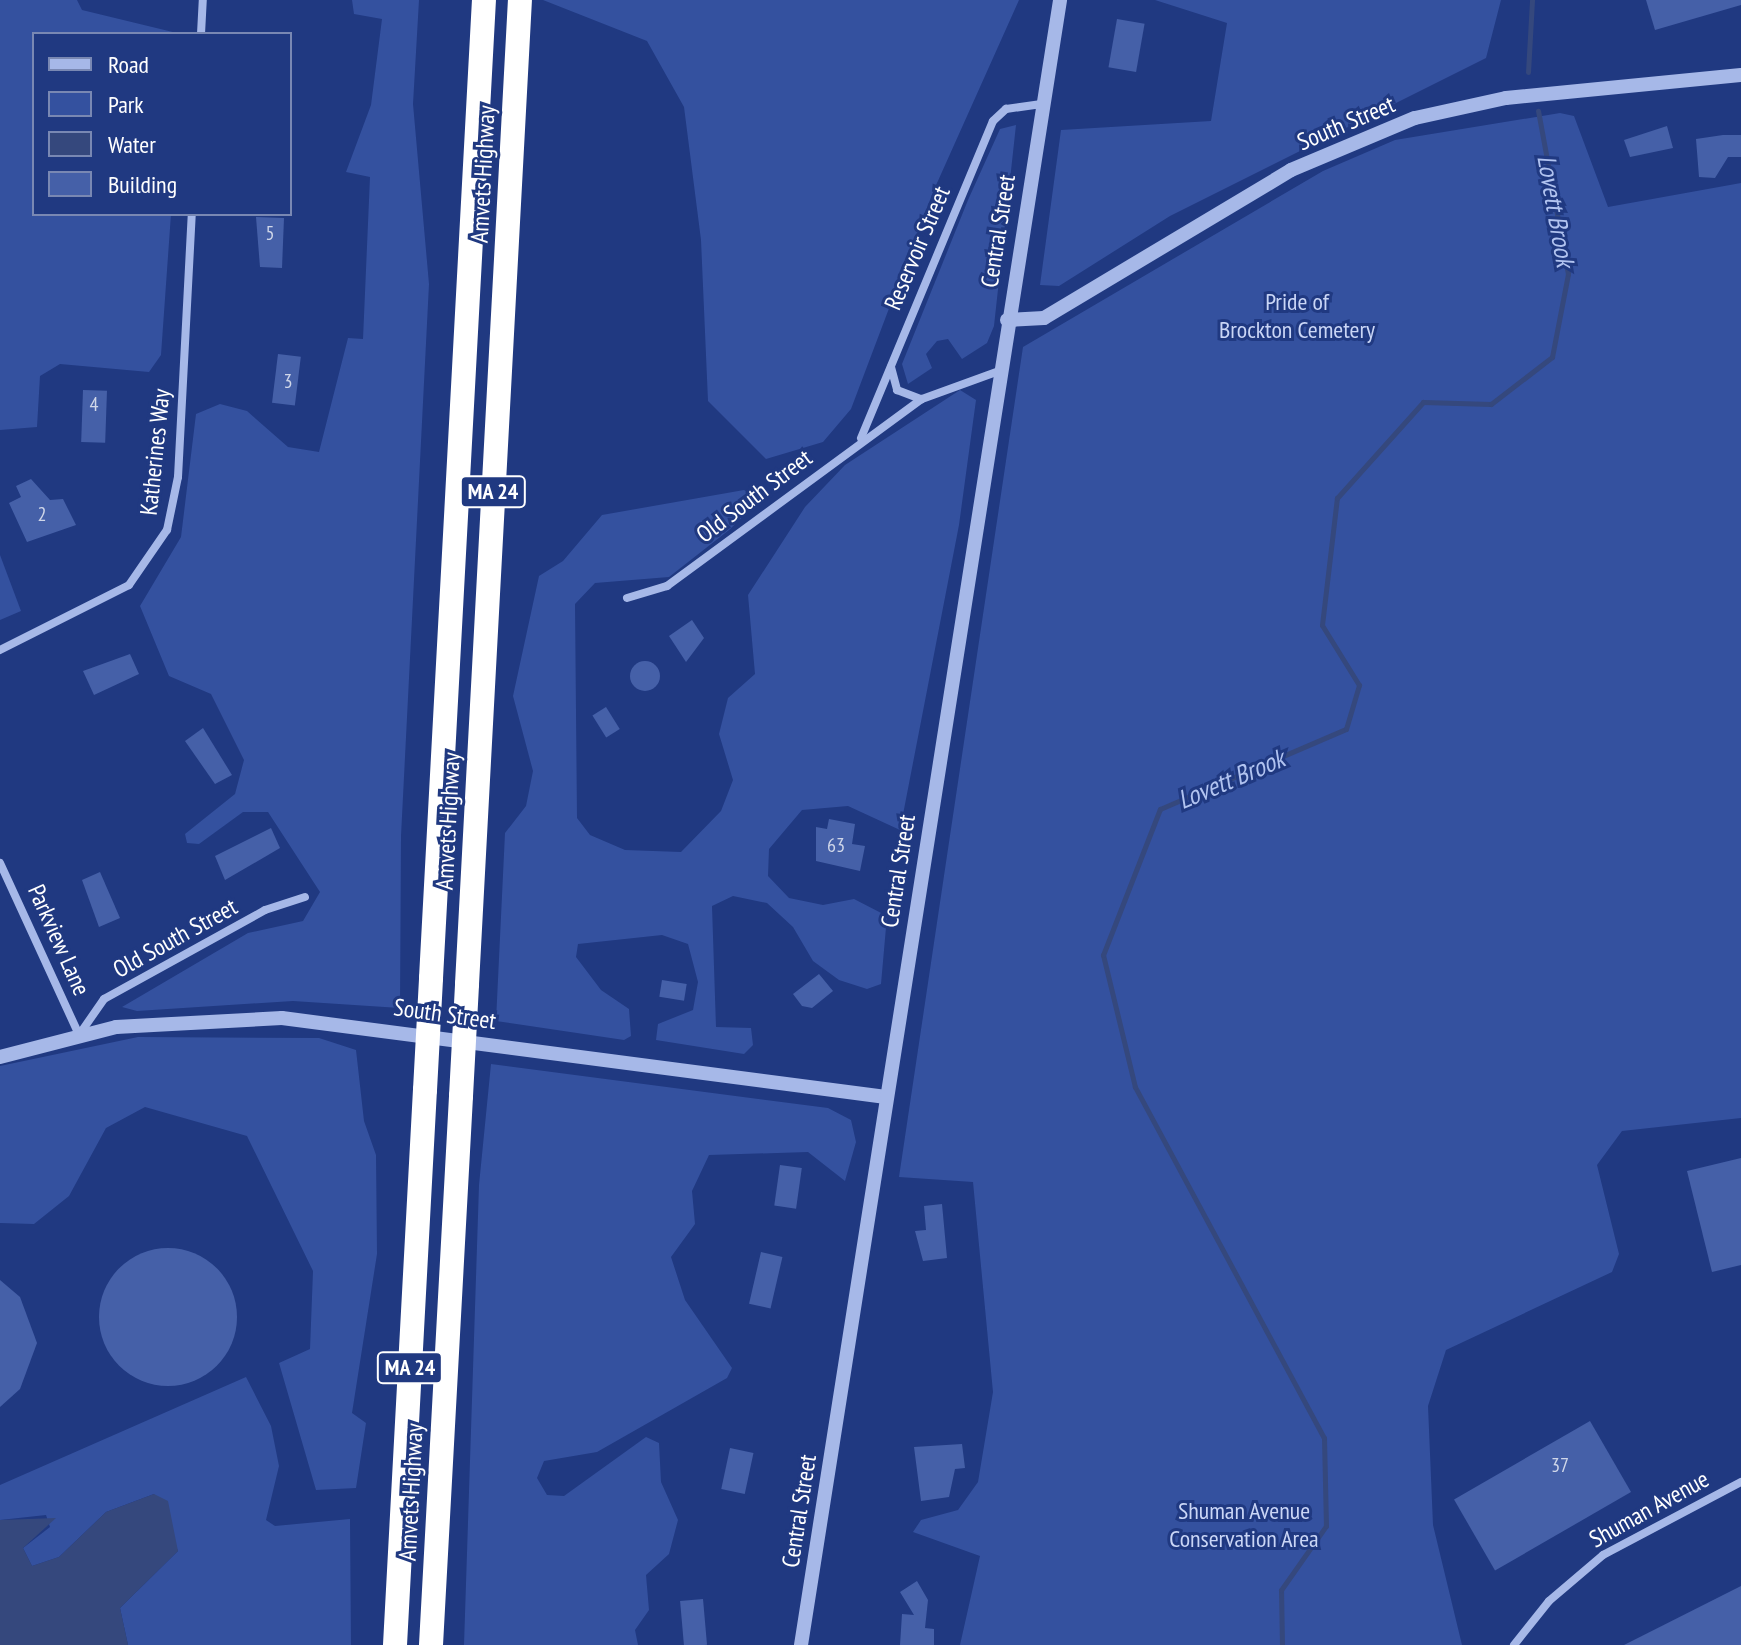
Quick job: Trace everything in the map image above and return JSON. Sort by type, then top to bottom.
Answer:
[{"type":"highway","name":"Amvets Highway","points":[[395,1645],[484,0]]},
{"type":"highway","name":"Amvets Highway","points":[[431,1645],[520,0]]},
{"type":"street","points":[[201,32],[203,0]]},
{"type":"street","name":"Central Street","points":[[801,1645],[1040,104],[1060,0]]},
{"type":"street","name":"South Street","points":[[1007,320],[1044,318],[1291,170],[1415,118],[1506,98],[1741,75]]},
{"type":"street","name":"Reservoir Street","points":[[861,440],[993,121],[1006,109],[1040,104]]},
{"type":"street","name":"Katherines Way","points":[[0,650],[118,593],[146,568],[167,530],[178,477],[192,216]]},
{"type":"street","points":[[892,362],[897,390],[922,399],[999,371]]},
{"type":"street","name":"Old South Street","points":[[627,598],[667,586],[861,440],[922,399]]},
{"type":"street","name":"Parkview Lane","points":[[0,863],[79,1035]]},
{"type":"street","name":"Old South Street","points":[[79,1035],[104,999],[265,910],[305,897]]},
{"type":"street","name":"South Street","points":[[0,1057],[79,1035],[183,1020],[319,1021],[886,1097]]},
{"type":"street","name":"Shuman Avenue","points":[[1514,1645],[1549,1601],[1603,1555],[1741,1482]]},
{"type":"green space","points":[[0,0],[77,0],[82,10],[173,32],[32,32],[32,216],[171,216],[161,355],[149,372],[60,364],[40,376],[37,427],[0,430]]},
{"type":"green space","points":[[352,0],[419,0],[413,104],[429,284],[401,836],[400,1008],[293,1001],[137,1011],[122,1007],[248,933],[303,921],[320,892],[268,812],[243,812],[199,844],[187,843],[185,834],[235,794],[244,760],[211,694],[169,676],[140,606],[181,537],[196,414],[220,404],[247,411],[288,447],[319,452],[348,338],[363,339],[370,177],[346,172],[371,105],[382,19],[354,14]]},
{"type":"green space","points":[[543,0],[1019,0],[933,192],[851,409],[823,442],[766,459],[708,401],[701,240],[684,107],[647,41]]},
{"type":"green space","points":[[1155,0],[1501,0],[1486,58],[1170,216],[1059,286],[1040,285],[1061,130],[1211,121],[1227,23]]},
{"type":"green space","points":[[1560,113],[1574,116],[1608,207],[1741,183],[1741,1118],[1622,1131],[1597,1165],[1619,1254],[1612,1272],[1446,1350],[1428,1406],[1433,1525],[1462,1645],[960,1645],[980,1556],[913,1532],[921,1520],[958,1510],[978,1482],[993,1392],[973,1182],[899,1177],[1023,347],[1323,171],[1395,140]]},
{"type":"green space","points":[[1016,125],[994,326],[987,343],[962,359],[948,339],[937,341],[926,354],[932,368],[908,384],[902,364],[968,200],[1000,129]]},
{"type":"green space","points":[[960,390],[976,400],[959,525],[900,830],[848,806],[802,810],[769,849],[768,876],[789,898],[823,905],[854,899],[887,916],[881,984],[867,989],[839,980],[813,961],[793,927],[767,903],[733,896],[712,906],[716,1027],[751,1028],[753,1045],[744,1054],[656,1040],[658,1024],[693,1010],[698,982],[688,944],[662,935],[578,944],[576,957],[601,990],[629,1009],[631,1036],[624,1040],[496,1021],[505,833],[526,806],[533,771],[513,696],[539,576],[563,561],[602,515],[744,490],[754,496],[754,506],[729,530],[669,577],[595,583],[575,604],[577,818],[590,835],[625,850],[681,852],[721,811],[733,780],[719,734],[728,698],[755,674],[748,595],[805,507],[845,465]]},
{"type":"green space","points":[[0,555],[21,611],[0,620]]},
{"type":"green space","points":[[138,1037],[319,1038],[356,1050],[364,1121],[376,1155],[377,1254],[352,1413],[366,1423],[356,1488],[316,1490],[279,1363],[310,1349],[313,1271],[247,1136],[145,1107],[106,1128],[69,1196],[34,1224],[0,1223],[0,1066]]},
{"type":"green space","points":[[491,1064],[828,1108],[851,1120],[856,1142],[845,1181],[808,1152],[709,1155],[692,1191],[695,1224],[671,1257],[685,1300],[732,1368],[727,1378],[597,1452],[544,1461],[537,1478],[547,1495],[564,1496],[646,1437],[659,1443],[661,1482],[678,1520],[669,1554],[646,1575],[649,1610],[635,1630],[638,1645],[464,1645],[479,1185]]},
{"type":"green space","points":[[246,1377],[271,1426],[279,1466],[266,1520],[275,1526],[350,1519],[351,1645],[128,1645],[120,1608],[178,1551],[154,1494],[106,1512],[59,1557],[32,1566],[23,1548],[50,1527],[46,1515],[0,1520],[0,1485]]},
{"type":"water","points":[[154,1494],[168,1501],[178,1551],[120,1608],[128,1645],[0,1645],[0,1520],[56,1518],[23,1548],[32,1566],[59,1557],[106,1512]]},
{"type":"building","points":[[1646,0],[1741,0],[1741,5],[1655,30]]},
{"type":"building","points":[[1117,19],[1145,24],[1136,72],[1108,67]]},
{"type":"building","points":[[1667,126],[1673,148],[1630,157],[1624,140]]},
{"type":"building","points":[[1741,135],[1741,157],[1728,157],[1715,178],[1699,177],[1696,139]]},
{"type":"building","points":[[256,217],[284,218],[282,268],[260,267]]},
{"type":"building","points":[[278,354],[301,357],[295,405],[272,403]]},
{"type":"building","points":[[83,390],[107,391],[105,443],[81,442]]},
{"type":"building","points":[[31,479],[50,500],[63,499],[76,525],[27,542],[9,503],[21,497],[16,486]]},
{"type":"building","points":[[692,620],[704,638],[686,662],[669,636]]},
{"type":"building","points":[[130,654],[139,674],[94,695],[83,671]]},
{"type":"building","points":[[645,661],[656,665],[660,676],[656,687],[645,691],[634,687],[630,676],[634,665]]},
{"type":"building","points":[[606,707],[620,729],[606,738],[592,715]]},
{"type":"building","points":[[203,728],[232,775],[215,784],[185,741]]},
{"type":"building","points":[[829,819],[855,824],[852,844],[865,846],[860,871],[816,861],[816,827],[827,829]]},
{"type":"building","points":[[271,828],[280,848],[225,880],[215,856]]},
{"type":"building","points":[[100,872],[120,918],[99,927],[82,880]]},
{"type":"building","points":[[819,974],[833,991],[812,1008],[802,1006],[793,994]]},
{"type":"building","points":[[662,980],[687,984],[684,1001],[659,997]]},
{"type":"building","points":[[1741,1158],[1741,1265],[1712,1272],[1687,1171]]},
{"type":"building","points":[[780,1165],[802,1168],[796,1209],[774,1206]]},
{"type":"building","points":[[942,1204],[947,1258],[923,1261],[915,1231],[926,1230],[924,1206]]},
{"type":"building","points":[[168,1248],[194,1253],[217,1268],[232,1291],[237,1317],[232,1343],[217,1366],[194,1381],[168,1386],[142,1381],[119,1366],[104,1343],[99,1317],[104,1291],[119,1268],[142,1253]]},
{"type":"building","points":[[761,1252],[782,1257],[771,1309],[749,1304]]},
{"type":"building","points":[[0,1280],[20,1297],[37,1343],[20,1389],[0,1407]]},
{"type":"building","points":[[1590,1421],[1631,1492],[1495,1571],[1454,1500]]},
{"type":"building","points":[[962,1444],[965,1468],[955,1469],[949,1497],[921,1501],[914,1447]]},
{"type":"building","points":[[730,1448],[753,1453],[745,1494],[721,1489]]},
{"type":"building","points":[[917,1581],[928,1600],[925,1628],[934,1629],[934,1645],[900,1645],[902,1614],[914,1615],[900,1592]]},
{"type":"building","points":[[1741,1586],[1741,1645],[1624,1645]]},
{"type":"building","points":[[703,1599],[707,1645],[684,1645],[680,1601]]},
{"type":"waterway","name":"Lovett Brook","points":[[1528,72],[1532,0]]},
{"type":"waterway","name":"Lovett Brook","points":[[1282,1645],[1281,1590],[1326,1526],[1324,1438],[1135,1087],[1103,955],[1160,809],[1346,729],[1359,685],[1322,625],[1337,498],[1423,402],[1491,404],[1552,357],[1568,274],[1538,111]]},
{"type":"park label","name":"Pride of Brockton Cemetery","points":[[1297,316]]},
{"type":"park label","name":"Shuman Avenue Conservation Area","points":[[1244,1525]]}]
